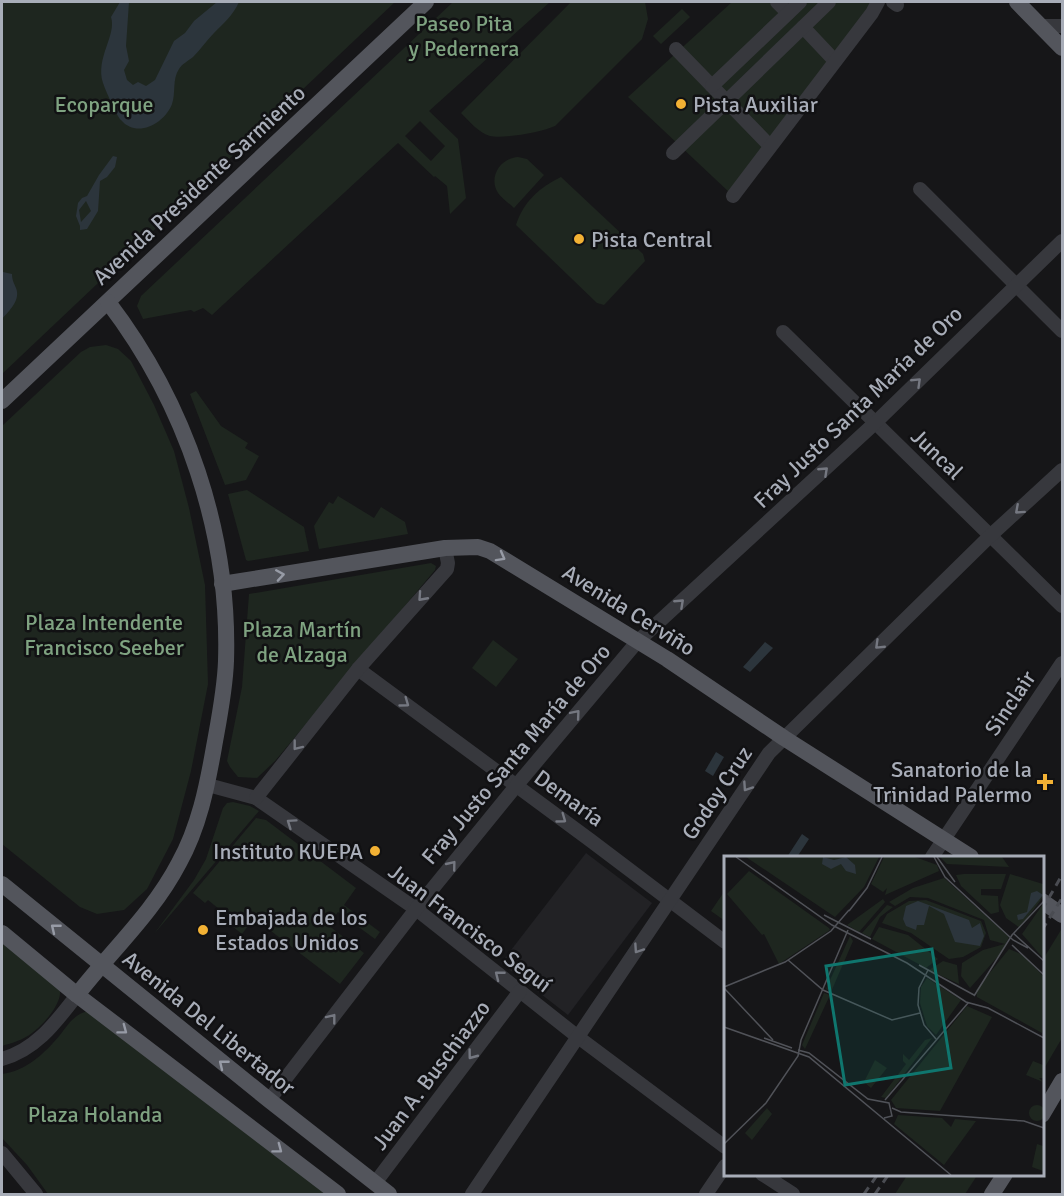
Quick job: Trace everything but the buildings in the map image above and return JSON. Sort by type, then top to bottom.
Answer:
[{"type":"main road","name":"Avenida Presidente Sarmiento","points":[[2,401],[426,2]]},
{"type":"main road","points":[[1017,2],[1062,48]]},
{"type":"main road","points":[[77,995],[100,965],[155,904],[192,836],[208,785],[226,663],[222,584],[212,524],[186,442],[156,377],[132,335],[108,302]]},
{"type":"main road","name":"Avenida Cerviño","points":[[222,584],[445,548],[478,547],[502,556],[969,856]]},
{"type":"main road","name":"Avenida Del Libertador","points":[[2,884],[100,965],[390,1194]]},
{"type":"main road","points":[[1043,903],[1062,915]]},
{"type":"main road","points":[[2,933],[77,995],[338,1194]]},
{"type":"main road","points":[[1043,1112],[1062,1081]]},
{"type":"main road","points":[[992,1194],[1004,1175]]},
{"type":"street","points":[[777,2],[788,13]]},
{"type":"street","points":[[712,86],[800,2]]},
{"type":"street","points":[[673,153],[830,2]]},
{"type":"street","points":[[733,196],[878,2]]},
{"type":"street","points":[[1041,26],[1062,26]]},
{"type":"street","points":[[803,27],[835,61]]},
{"type":"street","points":[[676,49],[770,146]]},
{"type":"street","points":[[920,189],[1062,331]]},
{"type":"street","name":"Fray Justo Santa María de Oro","points":[[269,1100],[416,909],[637,642],[875,423],[1062,241]]},
{"type":"street","name":"Juncal","points":[[783,332],[1062,606]]},
{"type":"street","name":"Godoy Cruz","points":[[472,1194],[769,753],[990,536],[1062,470]]},
{"type":"street","points":[[256,798],[358,669],[447,569],[445,548]]},
{"type":"street","name":"Sinclair","points":[[933,856],[1062,663]]},
{"type":"street","name":"Demaría","points":[[358,669],[724,941]]},
{"type":"street","name":"Juan Francisco Seguí","points":[[208,785],[256,798],[416,909],[578,1037],[724,1146]]},
{"type":"street","name":"Juan A. Buschiazzo","points":[[375,1184],[520,991]]},
{"type":"street","points":[[2,1059],[24,1051],[40,1039],[77,995]]},
{"type":"street","points":[[2,1153],[36,1194]]},
{"type":"street","points":[[706,1194],[724,1167]]},
{"type":"street","points":[[765,1175],[793,1194]]},
{"type":"shaded area","points":[[120,2],[129,2],[126,46],[129,61],[124,70],[127,80],[133,85],[138,82],[146,86],[155,80],[174,41],[185,33],[194,21],[217,2],[239,2],[228,19],[179,69],[172,104],[168,111],[157,122],[142,128],[127,126],[119,118],[101,74],[111,31],[111,17]]},
{"type":"shaded area","points":[[113,156],[117,157],[115,167],[107,177],[100,181],[98,211],[87,229],[80,230],[76,216],[78,203],[87,196]],"holes":[[[86,201],[91,211],[81,222],[79,210]]]},
{"type":"shaded area","points":[[3,272],[12,274],[17,297],[2,319]]},
{"type":"shaded area","points":[[765,642],[773,648],[750,672],[743,667]]},
{"type":"shaded area","points":[[716,752],[724,757],[713,776],[705,771]]},
{"type":"shaded area","points":[[802,834],[809,839],[798,856],[788,856]]},
{"type":"shaded area","points":[[586,853],[652,903],[568,1015],[501,963]]},
{"type":"green space","name":"Ecoparque","points":[[2,2],[395,2],[2,374]]},
{"type":"green space","name":"Paseo Pita y Pedernera","points":[[453,2],[550,2],[429,111],[458,139],[466,198],[450,214],[447,186],[434,177],[398,143],[212,315],[203,308],[194,312],[191,310],[143,319],[137,306],[141,296]],"holes":[[[420,121],[445,146],[431,161],[405,136]]]},
{"type":"green space","points":[[571,2],[645,2],[648,19],[642,39],[555,126],[532,133],[504,137],[490,136],[482,132],[461,113]]},
{"type":"green space","points":[[732,2],[875,2],[730,193],[628,97]]},
{"type":"green space","points":[[682,9],[690,17],[661,44],[653,36]]},
{"type":"green space","points":[[518,157],[527,159],[544,175],[514,208],[497,192],[495,178],[502,164]]},
{"type":"green space","name":"Pista Central","points":[[561,177],[643,254],[645,261],[604,305],[597,303],[516,225],[523,209],[533,196],[546,185]]},
{"type":"green space","name":"Plaza Intendente Francisco Seeber","points":[[106,345],[118,349],[131,361],[174,451],[205,585],[208,684],[191,771],[173,839],[147,889],[124,910],[97,914],[80,907],[2,844],[2,426],[81,352],[90,347]]},
{"type":"green space","points":[[196,391],[221,426],[248,443],[245,448],[259,456],[246,480],[225,485],[190,394]]},
{"type":"green space","points":[[247,490],[304,527],[309,551],[246,560],[228,494]]},
{"type":"green space","points":[[338,496],[374,518],[381,507],[405,522],[408,534],[319,549],[314,526],[329,502],[333,504]]},
{"type":"green space","name":"Plaza Martín de Alzaga","points":[[431,563],[436,566],[435,570],[275,761],[257,778],[238,777],[227,761],[242,687],[249,594]]},
{"type":"green space","points":[[493,640],[518,659],[496,687],[472,668]]},
{"type":"green space","points":[[233,802],[259,811],[154,934],[194,880],[206,859],[223,808],[227,803]]},
{"type":"green space","points":[[256,818],[266,820],[356,888],[344,905],[380,932],[375,939],[338,912],[328,925],[364,953],[340,984],[254,918],[242,934],[227,922],[230,918],[208,900],[205,903],[193,893]]},
{"type":"green space","points":[[724,892],[724,920],[711,911]]},
{"type":"green space","points":[[1061,930],[1062,1038],[1043,1070],[1043,959]]},
{"type":"green space","points":[[2,939],[60,990],[60,996],[51,1014],[32,1033],[25,1038],[2,1046]]},
{"type":"green space","name":"Plaza Holanda","points":[[88,1011],[330,1194],[48,1194],[27,1165],[2,1138],[2,1074],[19,1069],[34,1060],[48,1049],[75,1017]]},
{"type":"green space","points":[[907,1175],[977,1175],[965,1194],[895,1194]]},
{"type":"railway","points":[[1043,908],[1062,875]]},
{"type":"railway","points":[[1043,928],[1062,898]]},
{"type":"railway","points":[[864,1194],[877,1175]]},
{"type":"railway","points":[[875,1194],[888,1175]]},
{"type":"place","name":"Pista Auxiliar","points":[[681,104]]},
{"type":"place","name":"Pista Central","points":[[579,239]]},
{"type":"place","name":"Sanatorio de la Trinidad Palermo","points":[[1045,782]]},
{"type":"place","name":"Instituto KUEPA","points":[[375,851]]},
{"type":"place","name":"Embajada de los Estados Unidos","points":[[203,930]]}]
